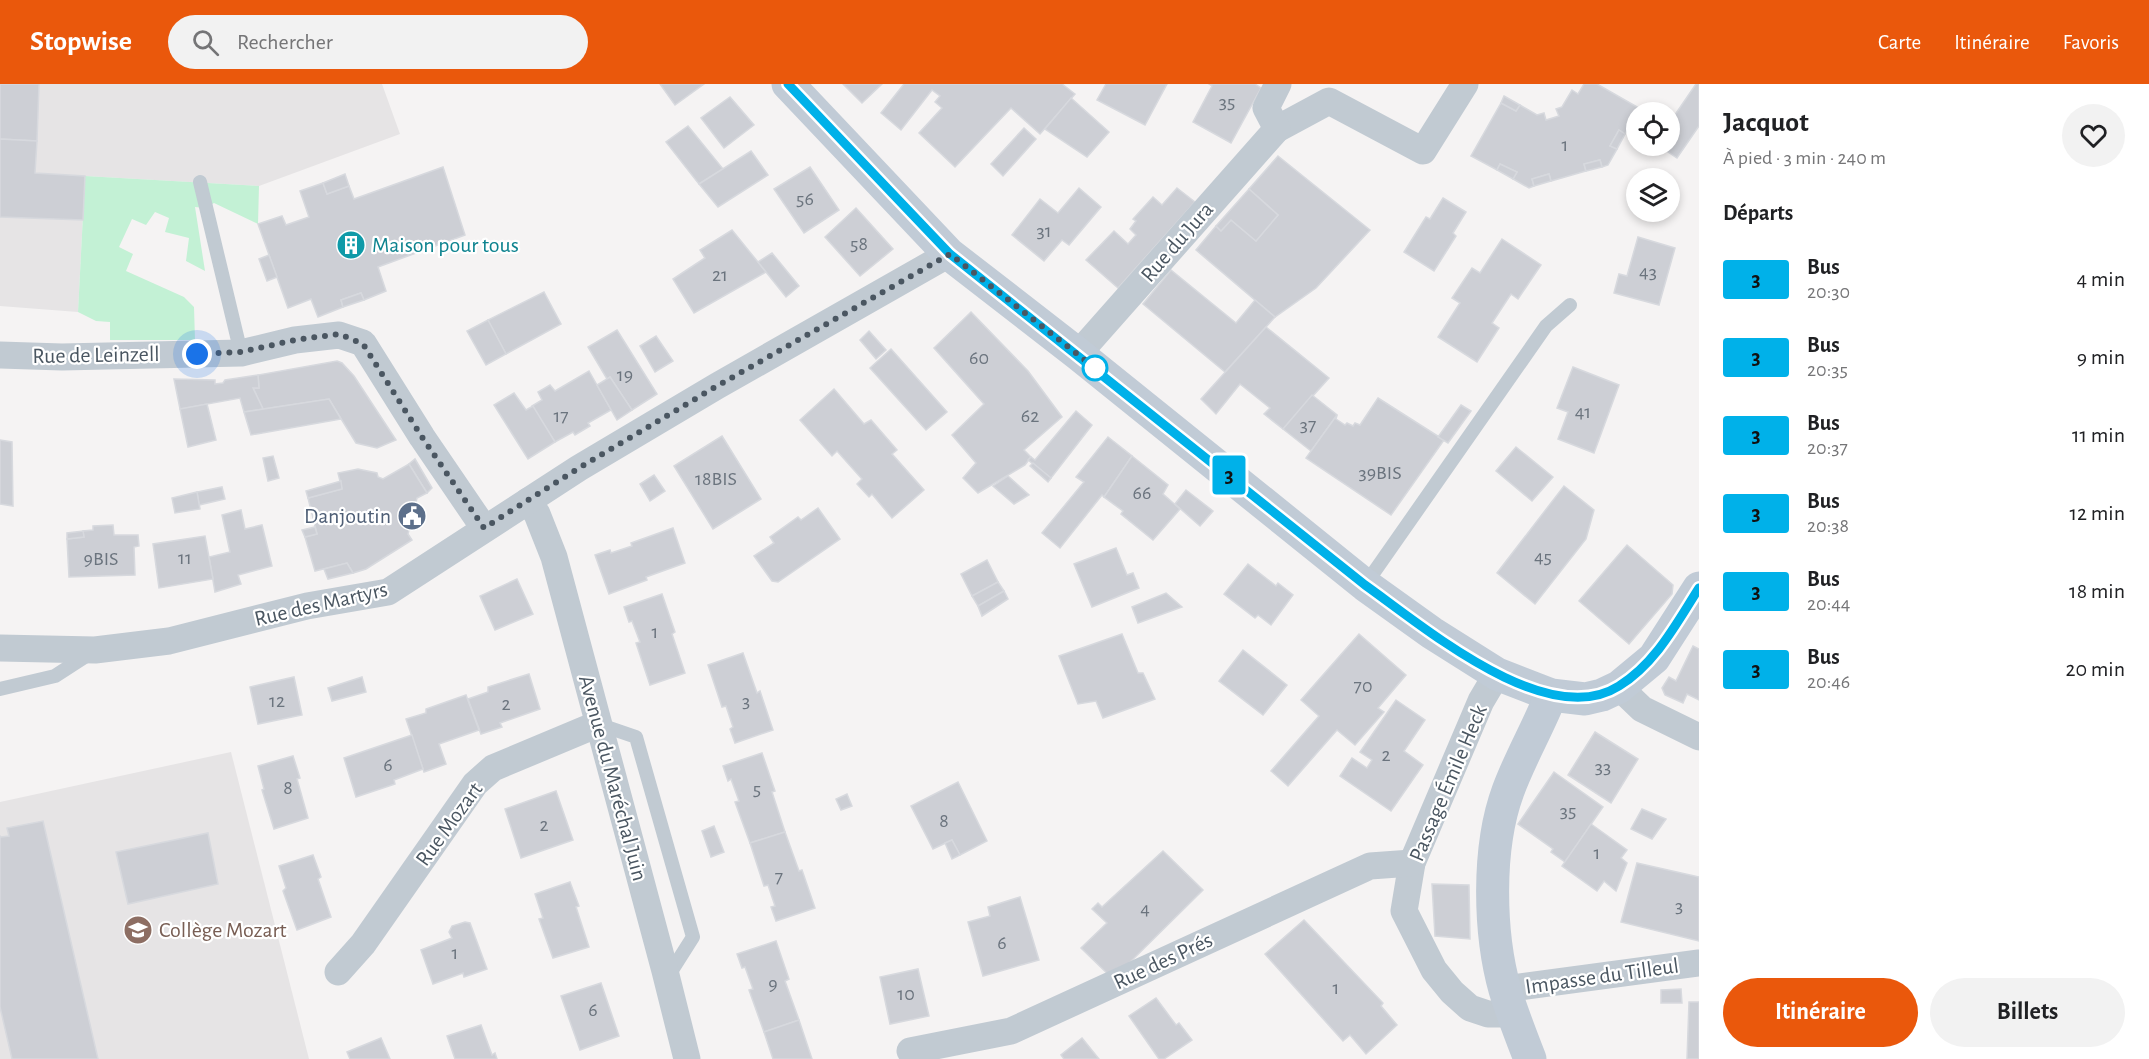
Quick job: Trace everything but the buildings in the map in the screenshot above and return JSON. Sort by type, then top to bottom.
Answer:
[{"type":"street","points":[[788,84],[950,254],[1365,585],[1431,633],[1497,674],[1551,695],[1585,699],[1619,687],[1654,658],[1699,588]]},
{"type":"street","points":[[1277,129],[1266,108],[1278,84]]},
{"type":"street","name":"Rue du Jura","points":[[1078,354],[1277,129],[1329,101],[1423,151],[1465,84]]},
{"type":"street","name":"Rue des Martyrs","points":[[0,648],[95,650],[169,640],[308,606],[388,592],[579,468],[717,386],[950,254]]},
{"type":"street","name":"Rue de Leinzell","points":[[0,355],[62,357],[241,352],[295,340],[339,334],[363,344],[422,437],[484,528]]},
{"type":"street","name":"Avenue du Maréchal Juin","points":[[528,501],[537,514],[554,557],[687,1059]]},
{"type":"street","name":"Passage Émile Heck","points":[[1497,674],[1481,701],[1412,863],[1404,911],[1434,970],[1452,992],[1470,1008],[1488,1014],[1509,1002]]},
{"type":"street","points":[[1619,687],[1642,709],[1699,737]]},
{"type":"street","points":[[1530,1059],[1509,1002],[1494,928],[1492,891],[1501,819],[1507,792],[1551,695]]},
{"type":"street","name":"Rue Mozart","points":[[338,972],[363,944],[475,784],[493,768],[598,724]]},
{"type":"street","name":"Rue des Prés","points":[[910,1051],[1011,1031],[1370,866],[1412,863]]},
{"type":"street","name":"Impasse du Tilleul","points":[[1509,1002],[1699,963]]},
{"type":"lane","points":[[200,182],[241,352]]},
{"type":"lane","points":[[1365,585],[1546,326],[1570,306]]},
{"type":"lane","points":[[0,689],[55,676],[95,650]]},
{"type":"lane","points":[[598,724],[636,737],[693,937],[667,978]]},
{"type":"shaded area","points":[[0,84],[382,84],[400,134],[259,186],[85,176],[78,312],[0,306]]},
{"type":"shaded area","name":"Collège Mozart","points":[[231,752],[309,1059],[0,1059],[0,802]]},
{"type":"green space","points":[[85,176],[259,186],[258,224],[214,203],[205,208],[195,207],[205,271],[186,261],[189,238],[165,232],[169,218],[155,212],[146,225],[132,219],[119,247],[133,254],[126,271],[184,297],[194,307],[195,340],[110,340],[110,322],[96,321],[78,312]]},
{"type":"bus line","name":"3","points":[[788,84],[950,254],[1365,585],[1431,633],[1497,674],[1551,695],[1585,699],[1619,687],[1654,658],[1699,588]]},
{"type":"place","name":"Maison pour tous","points":[[351,245]]},
{"type":"place","name":"Danjoutin","points":[[412,516]]},
{"type":"place","name":"Collège Mozart","points":[[138,930]]},
{"type":"route","points":[[197,354],[241,352],[295,340],[339,334],[363,344],[422,437],[484,528],[717,386],[950,254],[1095,368]]}]
